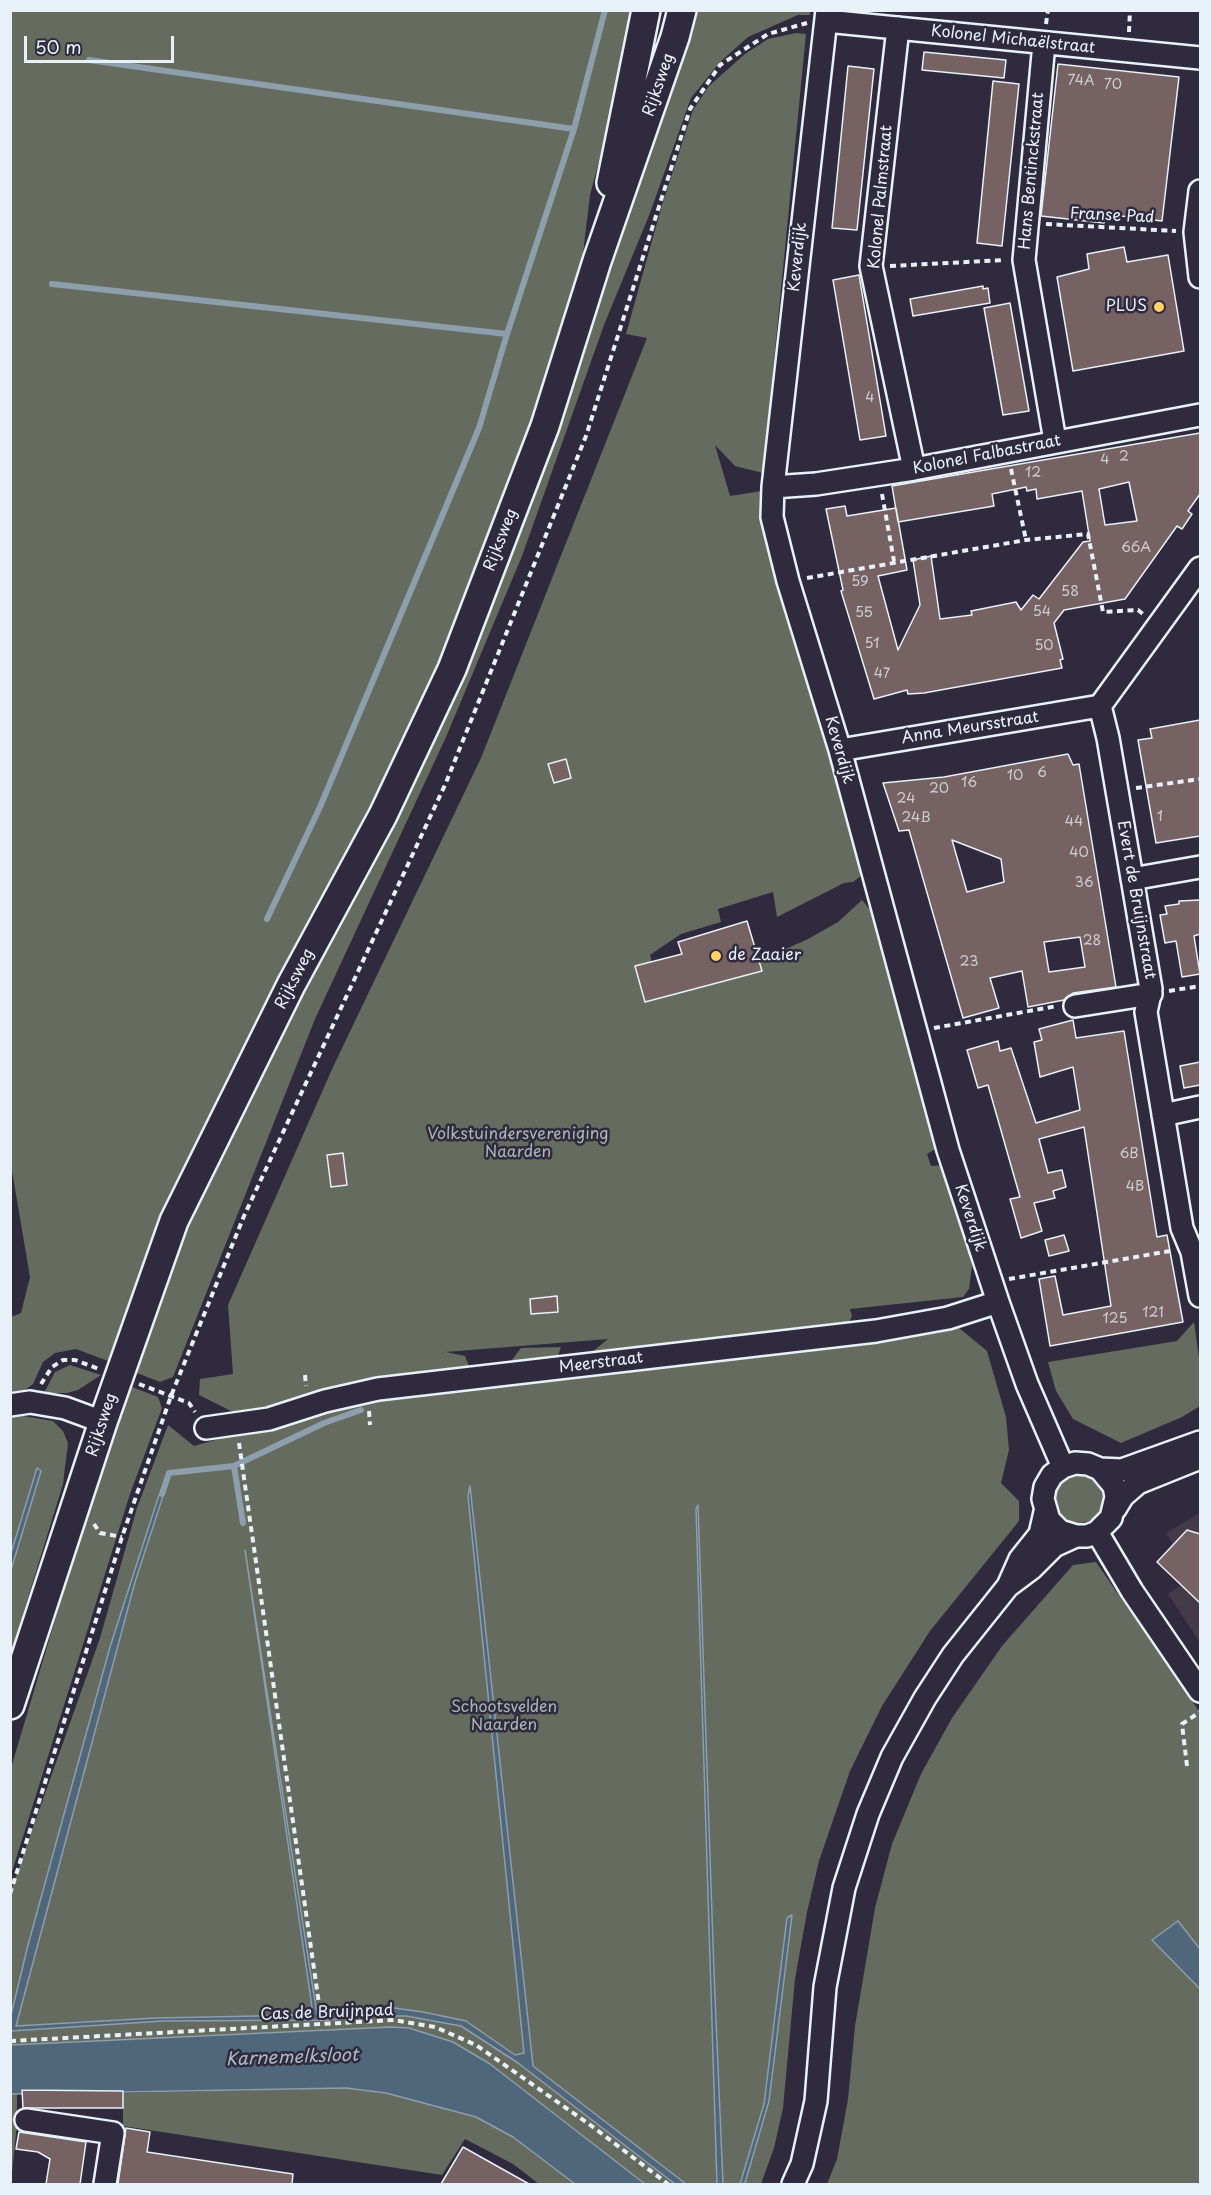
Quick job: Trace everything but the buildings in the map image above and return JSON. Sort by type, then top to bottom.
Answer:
[{"type":"main road","name":"Rijksweg","points":[[597,261],[617,145],[646,10]]},
{"type":"main road","name":"Rijksweg","points":[[10,1705],[103,1422],[174,1221],[291,985],[382,815],[452,669],[544,426],[597,261],[675,37],[682,10]]},
{"type":"street","name":"Kolonel Michaëlstraat","points":[[827,16],[898,28],[1200,58]]},
{"type":"street","name":"Keverdijk","points":[[827,16],[773,487],[772,517],[788,581],[840,750],[948,1150],[990,1281],[1031,1394],[1062,1467]]},
{"type":"street","name":"Kolonel Palmstraat","points":[[898,28],[871,266],[914,469]]},
{"type":"street","name":"Hans Bentinckstraat","points":[[1044,43],[1024,260],[1055,441]]},
{"type":"street","points":[[1200,191],[1195,232],[1200,273]]},
{"type":"street","name":"Kolonel Falbastraat","points":[[773,487],[880,475],[1008,453],[1055,441],[1200,415]]},
{"type":"street","points":[[1100,706],[1200,568]]},
{"type":"street","name":"Anna Meursstraat","points":[[840,750],[1100,706]]},
{"type":"street","name":"Evert de Bruijnstraat","points":[[1100,706],[1108,738],[1151,994],[1146,1012],[1182,1228],[1190,1247],[1200,1296]]},
{"type":"street","points":[[1132,879],[1200,867]]},
{"type":"street","points":[[1075,1006],[1151,994]]},
{"type":"street","points":[[1163,1115],[1200,1107]]},
{"type":"street","name":"Meerstraat","points":[[206,1428],[269,1419],[325,1401],[378,1389],[876,1331],[948,1318],[998,1302]]},
{"type":"street","points":[[10,1405],[30,1402],[65,1408],[103,1422]]},
{"type":"street","points":[[1008,1586],[1020,1559],[1040,1534],[1045,1512],[1043,1499],[1045,1486],[1052,1475],[1062,1467],[1082,1464],[1112,1471],[1133,1467],[1200,1442]]},
{"type":"street","points":[[793,2184],[802,2163],[816,2101],[825,1987],[844,1888],[868,1814],[892,1757],[925,1698],[953,1655],[1008,1586],[1064,1539],[1097,1532],[1112,1518],[1123,1496],[1138,1484],[1200,1458]]},
{"type":"street","points":[[1100,1469],[1114,1486],[1115,1509]]},
{"type":"street","points":[[1045,1512],[1054,1526],[1076,1536]]},
{"type":"street","points":[[1097,1532],[1132,1592],[1200,1691]]},
{"type":"street","points":[[26,2120],[113,2133],[105,2184]]},
{"type":"path","points":[[10,1894],[122,1537],[171,1396],[244,1216],[445,785],[586,436],[690,110],[720,65],[768,34],[827,16]]},
{"type":"path","name":"Franse Pad","points":[[1027,223],[1195,232]]},
{"type":"path","points":[[871,266],[1024,260]]},
{"type":"path","points":[[1008,453],[1026,540]]},
{"type":"path","points":[[880,475],[894,561]]},
{"type":"path","points":[[788,581],[1026,540],[1088,534],[1103,612],[1138,610],[1159,627]]},
{"type":"path","points":[[1127,790],[1200,779]]},
{"type":"path","points":[[1151,994],[1200,986]]},
{"type":"path","points":[[916,1033],[1059,1006],[1075,1006]]},
{"type":"path","points":[[990,1281],[1190,1247]]},
{"type":"path","points":[[239,1455],[322,2023]]},
{"type":"path","points":[[77,1502],[100,1533],[122,1537]]},
{"type":"path","points":[[1187,1766],[1182,1724],[1200,1712]]},
{"type":"path","name":"Cas de Bruijnpad","points":[[10,2040],[394,2020],[435,2027],[476,2045],[589,2124],[668,2184]]},
{"type":"shaded area","points":[[1200,1513],[1200,1643],[1168,1594],[1193,1577],[1166,1533]]},
{"type":"green space","points":[[10,11],[639,11],[590,195],[581,270],[544,388],[461,609],[396,762],[223,1087],[170,1206],[108,1361],[76,1349],[55,1353],[43,1362],[33,1384],[11,1395],[11,1317],[21,1313],[30,1277],[10,1159]]},
{"type":"green space","points":[[688,11],[810,11],[810,15],[798,15],[748,37],[720,62],[691,98],[650,213],[604,325],[522,556],[446,737],[315,1019],[173,1377],[160,1382],[137,1373],[166,1275],[188,1216],[397,801]]},
{"type":"green space","name":"Volkstuindersvereniging Naarden","points":[[796,33],[806,34],[763,473],[735,466],[715,445],[730,496],[762,491],[770,548],[862,875],[853,882],[844,883],[777,917],[773,892],[718,909],[721,922],[681,934],[650,955],[660,995],[756,962],[808,939],[838,922],[862,900],[872,912],[939,1147],[927,1154],[931,1166],[944,1165],[963,1230],[972,1266],[969,1289],[963,1297],[850,1309],[852,1316],[849,1322],[586,1357],[608,1339],[446,1352],[465,1356],[471,1371],[323,1392],[264,1412],[239,1415],[199,1395],[200,1379],[233,1374],[228,1305],[333,1067],[481,758],[647,338],[626,334],[662,205],[693,110],[709,86],[745,54],[768,39]]},
{"type":"green space","points":[[1194,1322],[1200,1365],[1200,1406],[1182,1417],[1121,1443],[1073,1419],[1056,1391],[1048,1362],[1177,1341]]},
{"type":"green space","name":"Schootsvelden Naarden","points":[[953,1323],[987,1351],[1006,1417],[1009,1450],[1001,1483],[1019,1501],[1019,1521],[930,1631],[882,1706],[850,1771],[819,1861],[807,1912],[795,1979],[783,2108],[774,2148],[761,2184],[744,2184],[769,2101],[791,1916],[787,1918],[764,2104],[740,2184],[645,2184],[490,2064],[453,2042],[409,2028],[11,2045],[11,2031],[15,2030],[135,1582],[164,1494],[159,1495],[110,1647],[11,2015],[11,1890],[100,1638],[137,1508],[168,1425],[194,1446],[346,1403],[508,1365],[521,1348],[561,1347],[552,1372]]},
{"type":"green space","points":[[70,1365],[101,1375],[78,1390],[67,1393],[44,1393],[55,1372]]},
{"type":"green space","points":[[132,1387],[158,1397],[162,1408],[130,1494],[11,1875],[11,1768],[96,1482]]},
{"type":"green space","points":[[17,1415],[53,1421],[63,1431],[68,1443],[63,1484],[11,1653],[11,1570],[41,1471],[37,1468],[11,1553],[10,1416]]},
{"type":"green space","points":[[1079,1475],[1096,1482],[1103,1499],[1096,1516],[1079,1523],[1062,1516],[1055,1499],[1062,1482]]},
{"type":"green space","points":[[1096,1562],[1129,1610],[1139,1620],[1200,1713],[1200,1949],[1178,1921],[1190,1980],[1200,1989],[1200,2184],[827,2184],[837,2159],[848,2099],[855,2026],[875,1908],[892,1844],[921,1774],[952,1718],[1002,1646],[1073,1565]]},
{"type":"green space","points":[[346,2088],[386,2093],[476,2117],[513,2137],[575,2184],[539,2184],[513,2164],[465,2139],[442,2175],[123,2126],[123,2093]]},
{"type":"green space","points":[[11,2094],[17,2094],[17,2125],[11,2182]]},
{"type":"water","points":[[37,1468],[41,1471],[11,1570],[11,1553]]},
{"type":"water","points":[[470,1486],[533,2066],[686,2184],[675,2184],[518,2063],[461,2026],[406,2016],[373,2016],[327,2020],[163,2021],[11,2031],[11,2015],[28,1945],[110,1647],[159,1495],[164,1493],[135,1582],[16,2026],[155,2018],[309,2015],[312,2007],[245,1550],[317,2015],[387,2007],[423,2012],[466,2021],[515,2055],[524,2053],[468,1496]]},
{"type":"water","points":[[698,1505],[723,2184],[717,2184],[696,1509]]},
{"type":"water","points":[[792,1915],[769,2101],[745,2183],[740,2184],[764,2104],[787,1918]]},
{"type":"water","points":[[1178,1921],[1200,1949],[1200,1989],[1152,1940]]},
{"type":"water","name":"Karnemelksloot","points":[[409,2028],[453,2042],[490,2064],[645,2184],[575,2184],[513,2137],[476,2117],[386,2093],[346,2088],[11,2094],[10,2045]]},
{"type":"waterway","points":[[507,334],[574,129],[605,10]]},
{"type":"waterway","points":[[89,60],[574,129]]},
{"type":"waterway","points":[[52,284],[507,334],[479,428],[320,807],[267,919]]},
{"type":"waterway","points":[[162,1494],[169,1473],[234,1466],[324,1423],[361,1410]]},
{"type":"waterway","points":[[234,1466],[243,1523]]},
{"type":"place","name":"PLUS","points":[[1159,307]]},
{"type":"place","name":"de Zaaier","points":[[716,956]]}]
